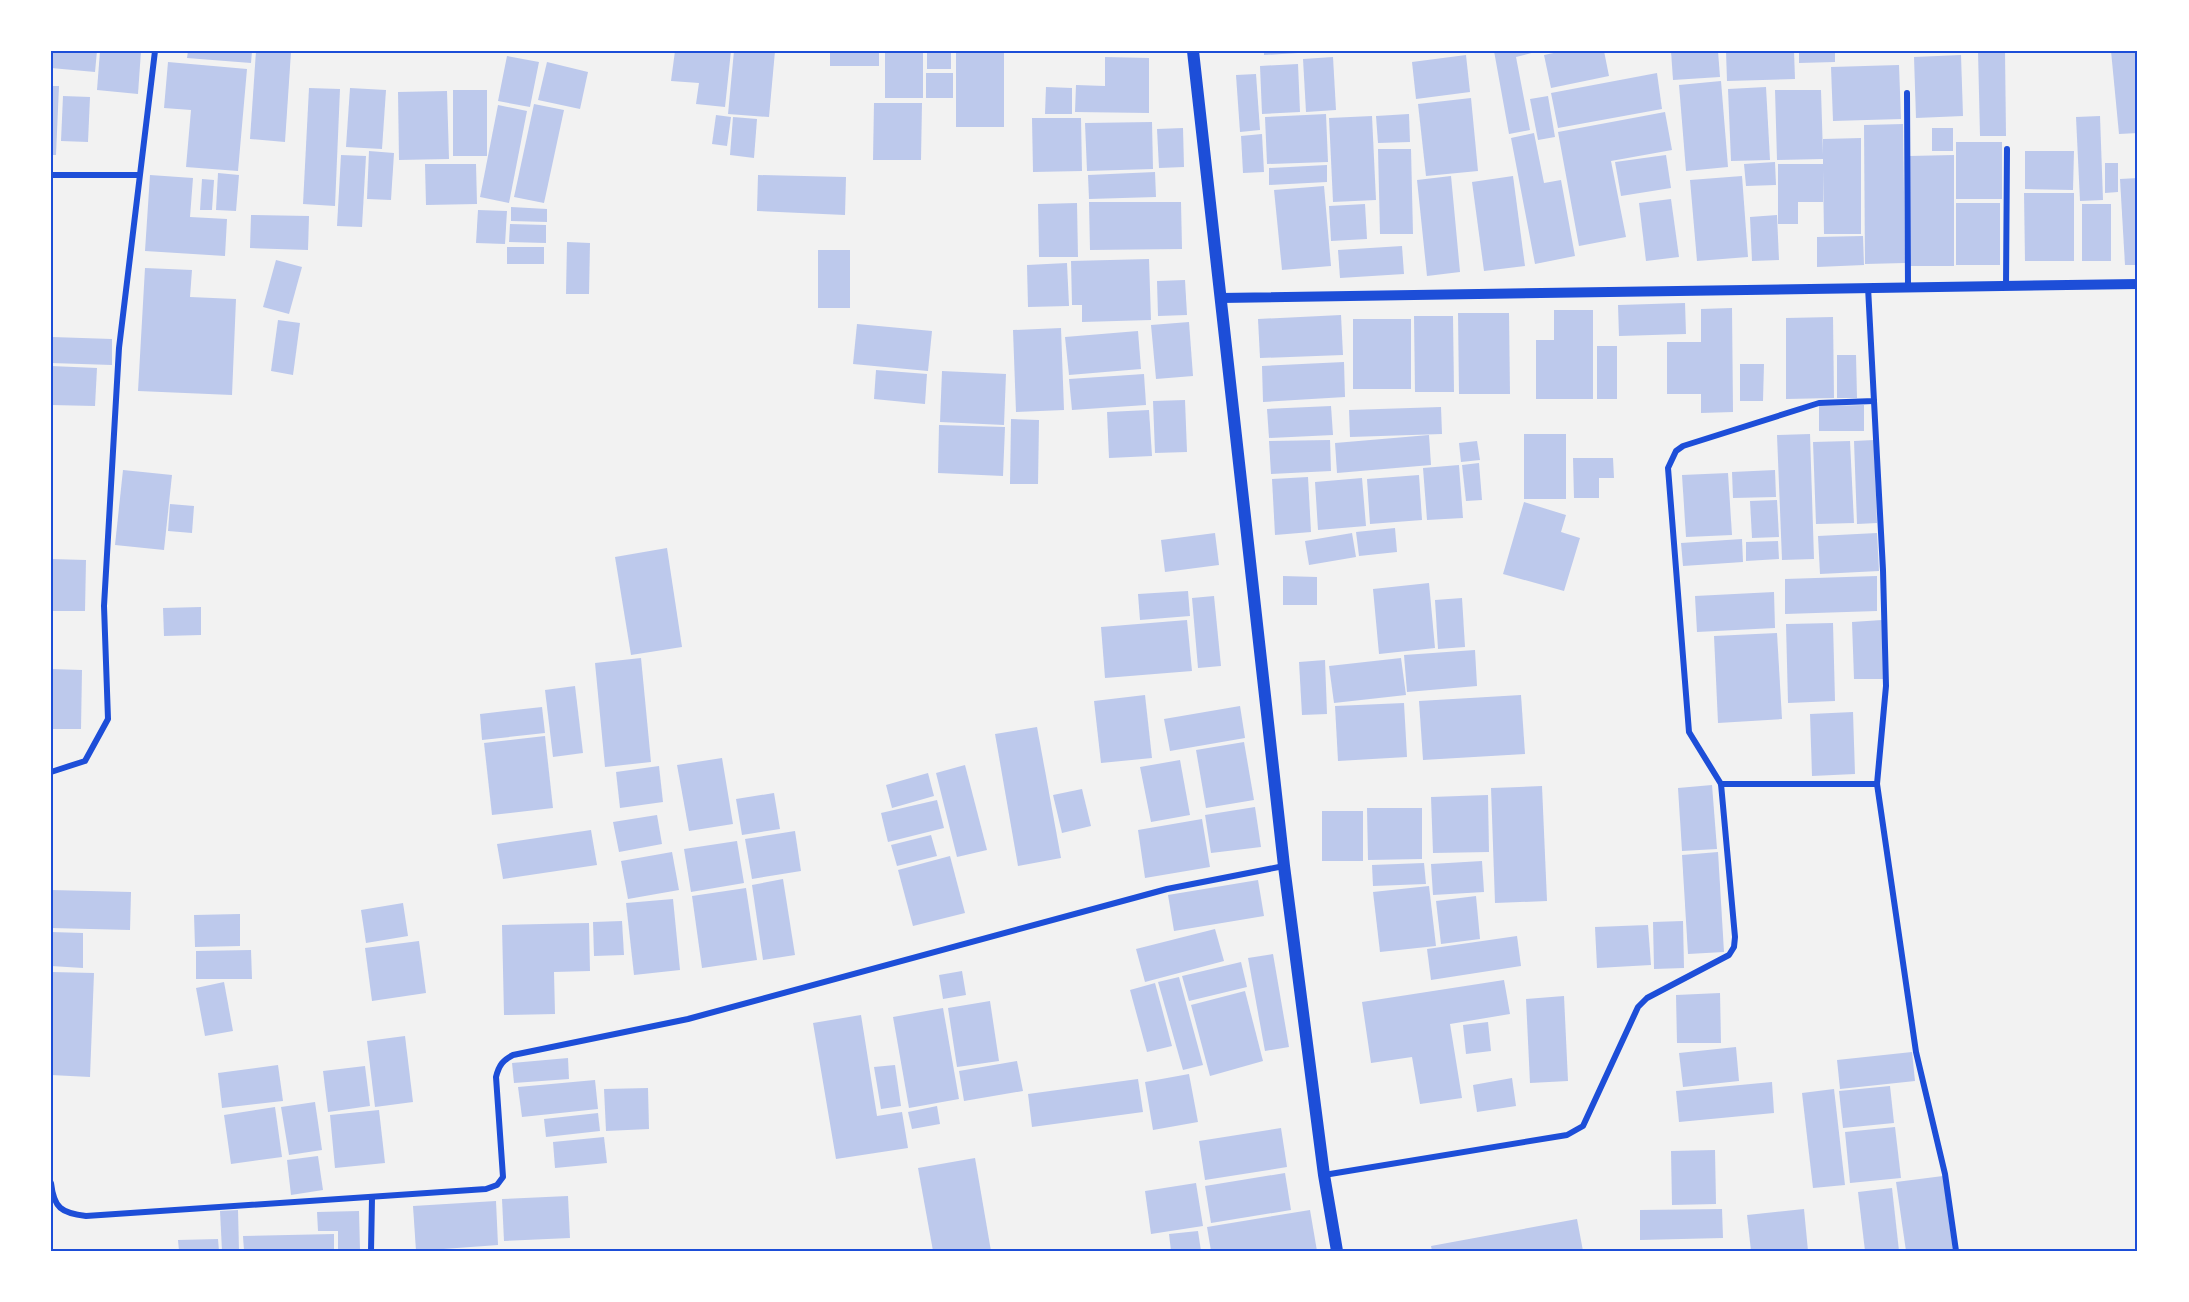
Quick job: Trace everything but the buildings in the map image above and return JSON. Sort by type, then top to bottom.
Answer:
[{"type":"main road","points":[[1193,51],[1284,866],[1324,1175],[1337,1251]]},
{"type":"street","points":[[51,772],[85,761],[108,719],[104,606],[119,348],[154,51]]},
{"type":"street","points":[[1906,93],[1908,287]]},
{"type":"street","points":[[2006,287],[2007,149]]},
{"type":"street","points":[[51,175],[139,175]]},
{"type":"street","points":[[1220,298],[2138,284]]},
{"type":"street","points":[[1868,287],[1883,570],[1886,686],[1878,784],[1916,1052],[1945,1174],[1956,1251]]},
{"type":"street","points":[[1324,1175],[1567,1135],[1583,1126],[1638,1007],[1647,998],[1729,955],[1736,937],[1721,784],[1689,732],[1668,468],[1676,451],[1683,446],[1819,403],[1874,401]]},
{"type":"street","points":[[1721,784],[1878,784]]},
{"type":"street","points":[[51,1183],[57,1207],[70,1214],[86,1216],[486,1189],[497,1185],[503,1177],[504,1165],[496,1077],[498,1067],[505,1059],[513,1055],[688,1019],[1167,889],[1284,866]]},
{"type":"street","points":[[371,1251],[372,1198]]}]
